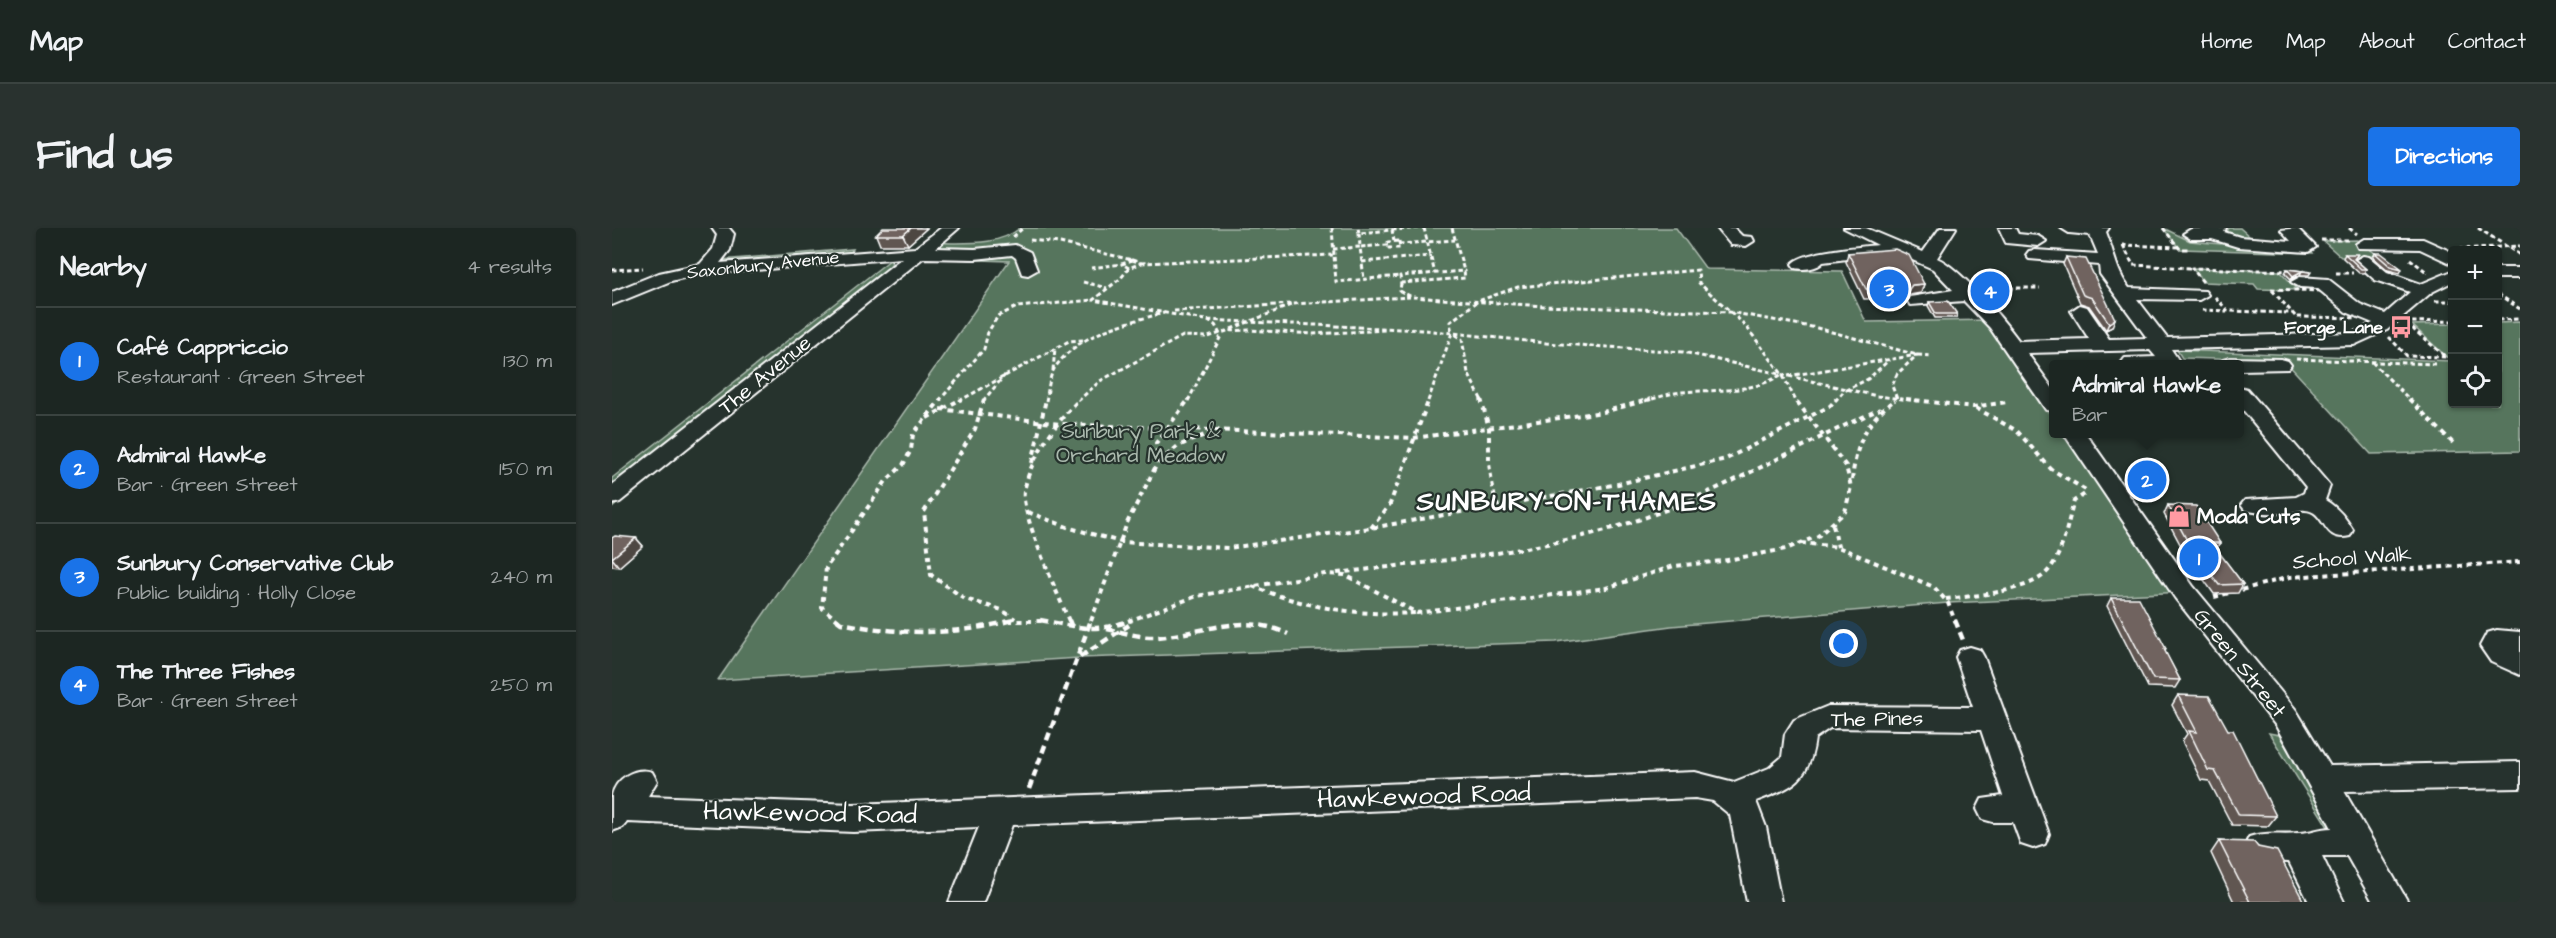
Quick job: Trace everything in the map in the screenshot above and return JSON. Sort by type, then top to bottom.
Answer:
[{"type":"street","points":[[706,268],[726,240],[726,234],[720,228]]},
{"type":"street","name":"The Avenue","points":[[612,497],[951,228]]},
{"type":"street","points":[[1713,243],[1741,241],[1725,228]]},
{"type":"street","points":[[1852,228],[1928,258],[1975,289],[2049,398]]},
{"type":"street","points":[[1928,258],[1943,239],[1948,228]]},
{"type":"street","points":[[2007,228],[2012,239],[2037,248],[2102,241]]},
{"type":"street","points":[[2069,228],[2102,241]]},
{"type":"street","points":[[2191,234],[2216,231],[2238,242],[2308,247],[2289,230]]},
{"type":"street","points":[[860,256],[876,236]]},
{"type":"street","points":[[2102,241],[2109,274],[2158,343],[2176,360]]},
{"type":"street","points":[[1801,264],[1847,251],[1873,253],[1892,244]]},
{"type":"street","points":[[2441,283],[2386,279],[2363,253],[2423,244],[2448,258]]},
{"type":"street","name":"Saxonbury Avenue","points":[[612,299],[665,277],[706,268],[860,256],[920,253],[975,254],[1015,250],[1024,256],[1028,270]]},
{"type":"street","points":[[2502,273],[2520,273]]},
{"type":"street","points":[[2299,277],[2322,283],[2353,308],[2394,324]]},
{"type":"street","points":[[2013,346],[2362,343],[2378,330],[2394,324],[2441,283]]},
{"type":"street","points":[[1917,301],[1975,289]]},
{"type":"street","points":[[2124,293],[2199,295]]},
{"type":"street","points":[[2080,311],[2103,345]]},
{"type":"street","points":[[2244,363],[2284,362]]},
{"type":"street","points":[[2244,398],[2318,486],[2315,497],[2309,501],[2298,504],[2253,505]]},
{"type":"street","name":"Green Street","points":[[2078,438],[2190,600],[2286,718],[2391,902]]},
{"type":"street","points":[[2309,501],[2326,512],[2342,530]]},
{"type":"street","points":[[2520,642],[2502,638],[2497,639],[2494,646],[2507,659],[2520,665]]},
{"type":"street","points":[[1970,657],[2017,817]]},
{"type":"street","name":"The Pines","points":[[1732,796],[1784,776],[1795,760],[1802,730],[1808,724],[1828,717],[1986,706]]},
{"type":"street","points":[[2319,779],[2520,775]]},
{"type":"street","name":"Hawkewood Road","points":[[616,813],[641,782]]},
{"type":"street","name":"Hawkewood Road","points":[[616,813],[853,818],[1695,785],[1714,787],[1732,796]]},
{"type":"street","points":[[1732,796],[1744,809],[1764,902]]},
{"type":"street","points":[[966,902],[1010,812]]},
{"type":"street","points":[[2261,847],[2305,848],[2316,842],[2358,842]]},
{"type":"street","points":[[2305,848],[2305,860],[2327,902]]},
{"type":"path","points":[[1019,240],[1012,237],[1023,228]]},
{"type":"path","points":[[1332,228],[1336,282],[1464,271]]},
{"type":"path","points":[[1358,228],[1364,279]]},
{"type":"path","points":[[1359,233],[1424,228],[1435,274]]},
{"type":"path","points":[[1401,283],[1465,278],[1452,228]]},
{"type":"path","points":[[2478,228],[2520,255]]},
{"type":"path","points":[[1392,230],[1394,241]]},
{"type":"path","points":[[1030,240],[1060,243],[1141,263]]},
{"type":"path","points":[[1388,245],[1388,242],[1394,241],[1399,241],[1399,244],[1455,240]]},
{"type":"path","points":[[2102,241],[2123,245],[2179,247]]},
{"type":"path","points":[[1333,249],[1388,245],[1389,248],[1400,248],[1399,244]]},
{"type":"path","points":[[2123,245],[2133,265],[2299,277]]},
{"type":"path","points":[[2502,247],[2520,246]]},
{"type":"path","points":[[1395,248],[1397,259]]},
{"type":"path","points":[[1093,300],[1129,268],[1141,263],[1334,255]]},
{"type":"path","points":[[1362,262],[1431,256]]},
{"type":"path","points":[[1091,268],[1122,264],[1132,260]]},
{"type":"path","points":[[1122,264],[1129,268]]},
{"type":"path","points":[[2192,268],[2228,311],[2292,313],[2296,317],[2369,318],[2351,311],[2322,291],[2271,289],[2292,313]]},
{"type":"path","points":[[1371,528],[1390,504],[1452,333],[1450,322],[1478,301],[1518,287],[1698,270],[1699,283],[1745,325],[1782,374],[1791,394],[1846,466],[1851,487]]},
{"type":"path","points":[[1400,276],[1401,291],[1412,297]]},
{"type":"path","points":[[1975,289],[1996,281],[2004,288],[2040,288]]},
{"type":"path","points":[[1083,282],[1107,288]]},
{"type":"path","points":[[921,422],[940,409],[1069,341],[1084,340],[1118,325],[1169,312],[1412,297],[1729,312],[1817,328],[1917,356]]},
{"type":"path","points":[[2502,297],[2520,309]]},
{"type":"path","points":[[1897,399],[1708,493],[1597,532],[1500,552],[1250,585],[1197,596],[1106,629],[1088,629],[1037,619],[1015,619],[980,628],[944,632],[887,632],[841,623],[822,608],[822,589],[826,568],[886,481],[903,465],[914,434],[921,422],[984,349],[988,332],[998,316],[1017,307],[1093,300],[1205,320],[1408,329],[1683,352],[1782,374],[1844,391],[1973,407],[2007,402]]},
{"type":"path","points":[[1071,625],[1041,556],[1023,494],[1042,445],[1075,404],[1100,381],[1142,357],[1183,336],[1209,337],[1294,304]]},
{"type":"path","points":[[2394,324],[2410,326],[2446,357],[2407,356],[2387,335],[2394,324],[2409,316]]},
{"type":"path","points":[[2502,320],[2520,319]]},
{"type":"path","points":[[1205,320],[1215,325],[1220,333]]},
{"type":"path","points":[[2394,324],[2448,321]]},
{"type":"path","points":[[1227,331],[1313,334],[1408,329]]},
{"type":"path","points":[[1158,462],[1156,443],[1169,429],[1200,381],[1220,333]]},
{"type":"path","points":[[1452,333],[1462,339],[1468,373],[1483,403],[1489,428],[1489,464],[1496,506]]},
{"type":"path","points":[[1053,370],[1084,340]]},
{"type":"path","points":[[2284,362],[2362,343],[2435,364]]},
{"type":"path","points":[[2362,343],[2454,444]]},
{"type":"path","points":[[1031,470],[1039,422],[1053,370],[1055,348]]},
{"type":"path","points":[[1897,399],[1892,386],[1897,374],[1917,356]]},
{"type":"path","points":[[1787,376],[1917,356],[1932,356]]},
{"type":"path","points":[[1028,512],[1070,528],[1121,542],[1229,548],[1371,528],[1496,506],[1618,484],[1726,459],[1830,406],[1844,391],[1868,379],[1889,360]]},
{"type":"path","points":[[940,409],[1060,424],[1414,438],[1603,412],[1679,392],[1741,389],[1767,384],[1782,374]]},
{"type":"path","points":[[1005,375],[983,401],[975,429],[924,512],[931,575],[965,599],[1002,610],[1015,619]]},
{"type":"path","points":[[1973,407],[2017,431],[2051,470],[2101,501],[2123,501]]},
{"type":"path","points":[[1250,585],[1319,611],[1367,617],[1417,613],[1606,588],[1674,566],[1753,556],[1800,543],[1818,536],[1845,512],[1851,487],[1855,451],[1865,427],[1880,409]]},
{"type":"path","points":[[1010,812],[1080,658],[1088,629],[1127,523],[1158,462],[1178,446],[1214,431]]},
{"type":"path","points":[[1946,599],[1984,595],[2035,581],[2046,573],[2060,550],[2074,501],[2088,492]]},
{"type":"path","points":[[1833,525],[1838,547]]},
{"type":"path","points":[[1800,543],[1838,547],[1934,587],[1946,599],[1970,657]]},
{"type":"path","name":"School Walk","points":[[2190,600],[2237,595],[2265,581],[2289,577],[2520,562]]},
{"type":"path","points":[[1325,574],[1345,575],[1417,613]]},
{"type":"path","points":[[1080,658],[1114,632],[1148,615]]},
{"type":"path","points":[[1106,629],[1154,637],[1200,632],[1246,622],[1269,625],[1288,634]]},
{"type":"green space","name":"Sunbury Park & Orchard Meadow","points":[[1020,228],[1676,228],[1706,269],[1842,271],[1866,322],[1993,320],[2049,398],[2049,438],[2078,438],[2184,592],[1948,603],[1671,626],[1556,642],[1080,658],[718,680],[1009,261],[922,258],[612,508],[612,501],[934,243],[990,241],[1011,234]]},
{"type":"green space","points":[[2163,228],[2190,241],[2221,244],[2229,228],[2240,228],[2259,245],[2311,250],[2313,253],[2180,249]]},
{"type":"green space","points":[[2357,240],[2379,256],[2341,257],[2323,241]]},
{"type":"green space","points":[[853,249],[851,252],[719,263],[721,260]]},
{"type":"green space","points":[[890,260],[892,263],[887,269],[612,486],[612,478]]},
{"type":"green space","points":[[2192,268],[2280,271],[2298,290],[2258,289],[2254,284],[2203,282]]},
{"type":"green space","points":[[2520,322],[2520,451],[2371,454],[2285,361],[2182,358],[2177,350],[2448,361],[2448,408],[2502,408],[2502,323]]},
{"type":"green space","points":[[2448,324],[2448,358],[2412,325]]},
{"type":"green space","points":[[2269,733],[2279,735],[2332,822],[2328,827]]},
{"type":"building","points":[[883,228],[911,228],[903,235],[876,235]]},
{"type":"building","points":[[1895,249],[1909,255],[1924,284],[1912,285],[1909,289],[1866,289],[1848,253]]},
{"type":"building","points":[[2375,253],[2381,253],[2402,269],[2390,266]]},
{"type":"building","points":[[2345,254],[2358,254],[2354,259],[2366,269],[2361,269]]},
{"type":"building","points":[[2066,257],[2086,259],[2115,319],[2109,323],[2092,298],[2083,295]]},
{"type":"building","points":[[2287,269],[2311,272],[2302,271],[2293,276]]},
{"type":"building","points":[[1948,301],[1957,314],[1936,314],[1929,302]]},
{"type":"building","points":[[2168,505],[2196,506],[2220,543],[2212,543],[2243,584],[2219,585],[2190,546]]},
{"type":"building","points":[[615,536],[636,538],[612,558],[612,538]]},
{"type":"building","points":[[2111,598],[2139,598],[2180,680],[2153,679]]},
{"type":"building","points":[[2178,695],[2209,696],[2228,730],[2233,730],[2276,816],[2239,815],[2215,771],[2208,770],[2189,731],[2197,732]]},
{"type":"building","points":[[2219,841],[2254,842],[2258,847],[2277,851],[2304,902],[2250,902]]},
{"type":"place","name":"Sunbury Conservative Club","points":[[1889,289]]},
{"type":"place","name":"The Three Fishes","points":[[1990,291]]},
{"type":"place","name":"Forge Lane","points":[[2401,327]]},
{"type":"place","name":"Admiral Hawke","points":[[2147,480]]},
{"type":"place","name":"Moda Cuts","points":[[2179,516]]},
{"type":"place","name":"Café Cappriccio","points":[[2199,558]]},
{"type":"district","name":"SUNBURY-ON-THAMES","points":[[1567,502]]}]
